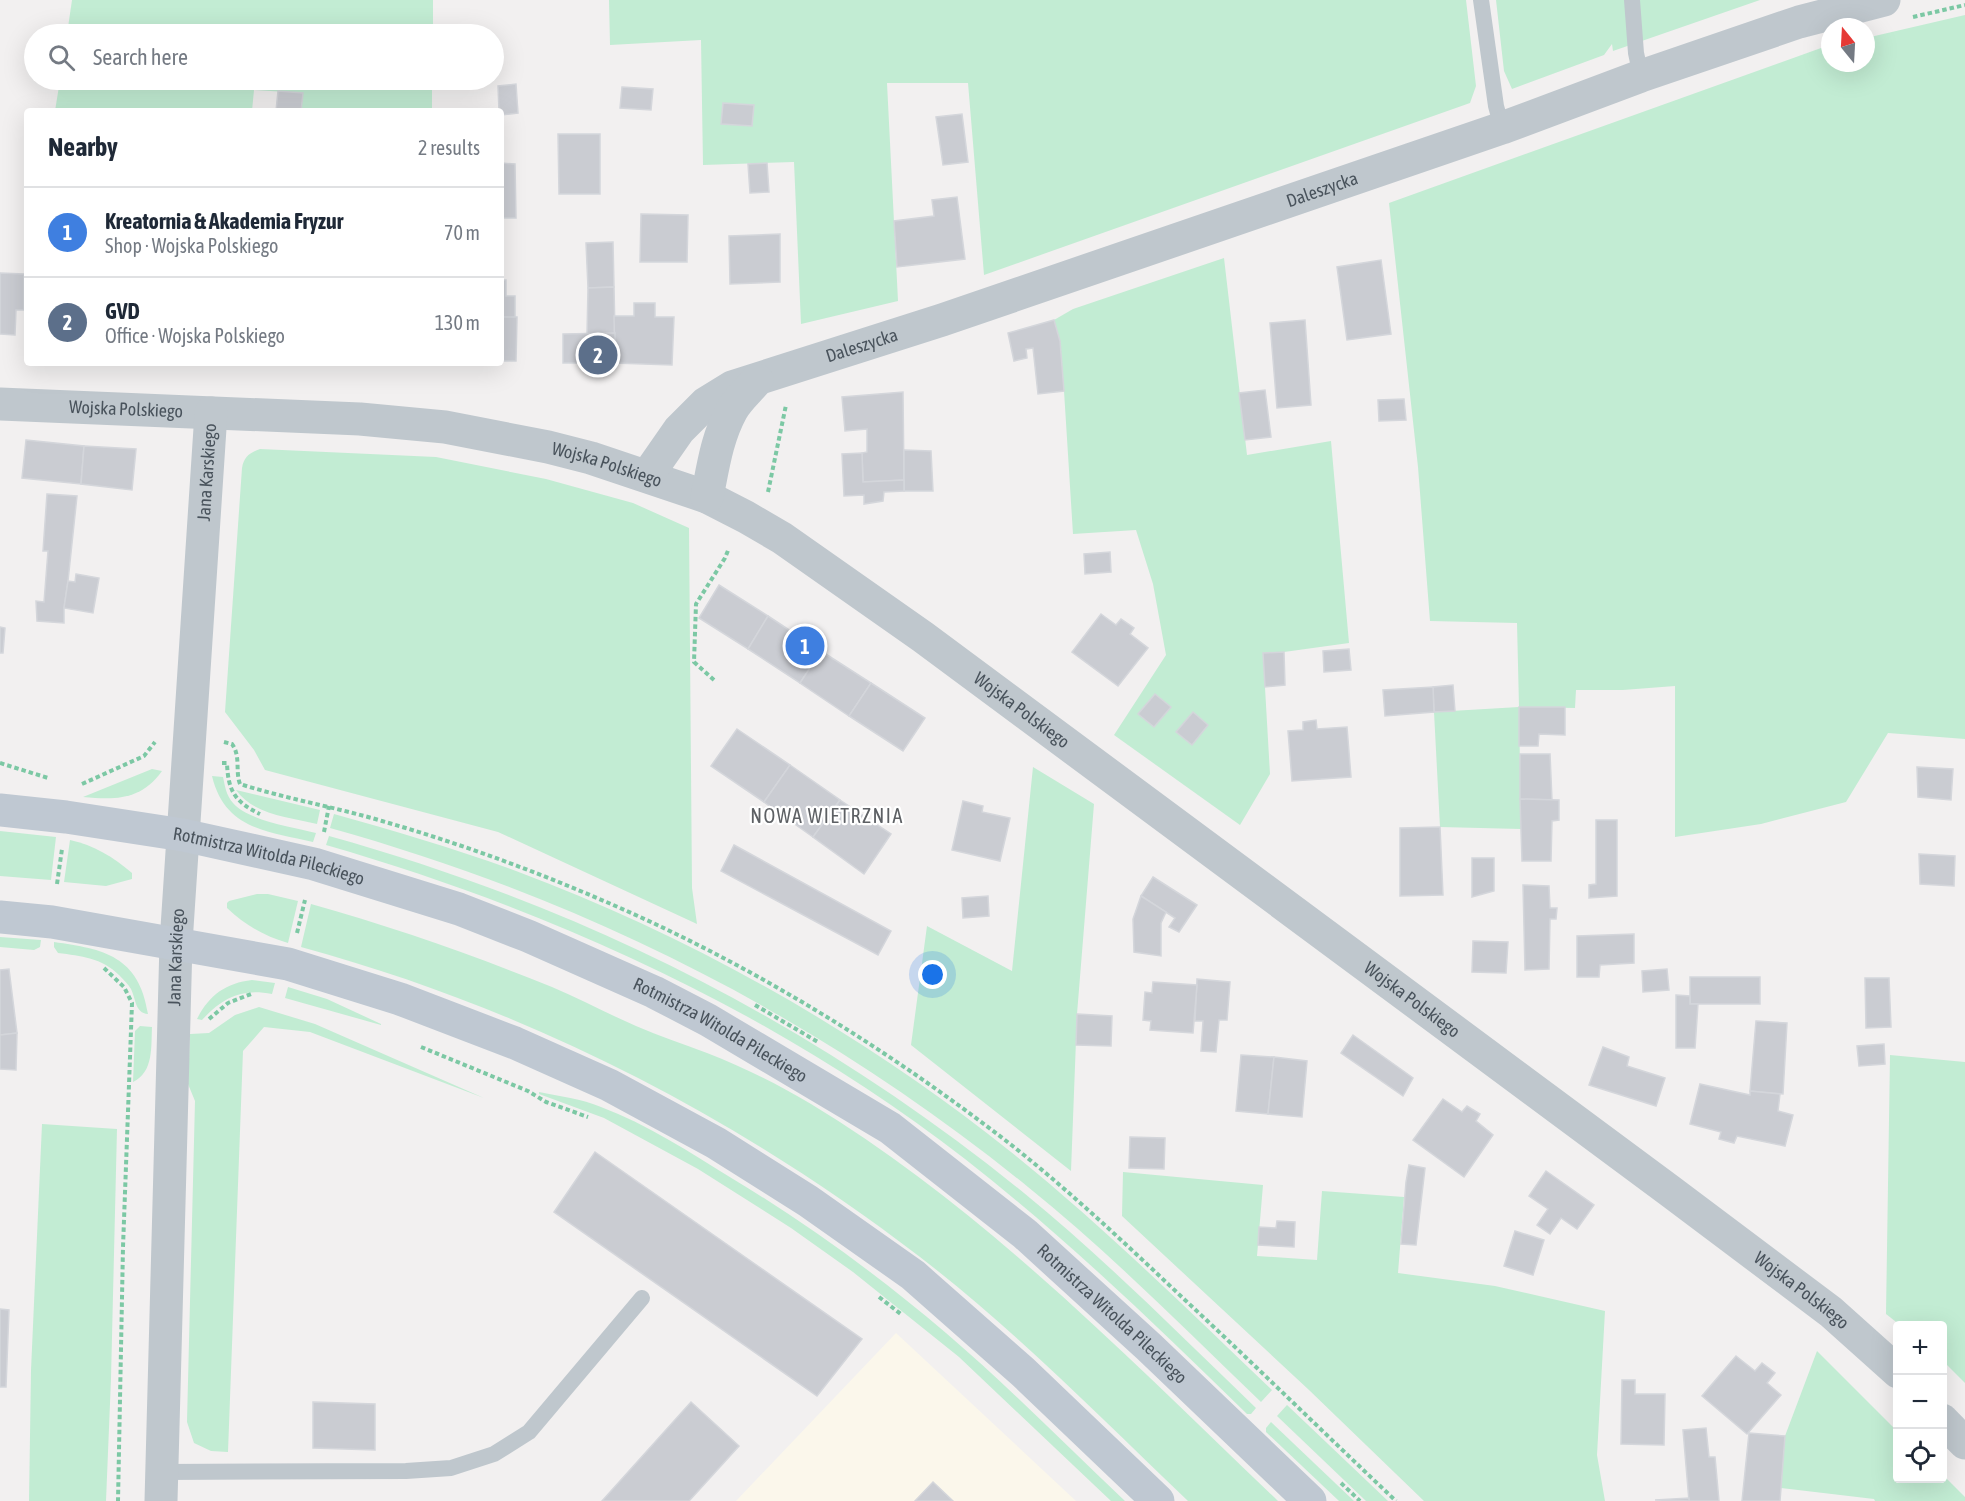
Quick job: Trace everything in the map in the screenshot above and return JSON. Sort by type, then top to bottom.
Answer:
[{"type":"main road","name":"Rotmistrza Witolda Pileckiego","points":[[0,810],[66,817],[183,835],[314,864],[459,909],[528,936],[654,992],[775,1059],[890,1128],[1025,1234],[1149,1347],[1310,1501]]},
{"type":"main road","points":[[0,917],[52,922],[288,964],[400,999],[515,1044],[609,1085],[716,1143],[808,1201],[913,1275],[1023,1372],[1158,1501]]},
{"type":"street","name":"Daleszycka","points":[[647,476],[679,430],[706,403],[732,387],[942,320],[1502,128],[1641,76],[1798,22],[1884,0]]},
{"type":"street","points":[[707,497],[718,443],[729,416],[733,408],[760,377]]},
{"type":"street","name":"Wojska Polskiego","points":[[0,404],[408,422],[445,426],[548,447],[647,476],[707,497],[747,517],[782,538],[923,637],[1773,1267],[1831,1312],[1893,1368]]},
{"type":"street","name":"Jana Karskiego","points":[[161,1486],[176,943],[211,413]]},
{"type":"street","points":[[1947,1425],[1965,1443]]},
{"type":"lane","points":[[1482,0],[1496,106],[1502,128]]},
{"type":"lane","points":[[1632,0],[1636,53],[1641,76]]},
{"type":"lane","points":[[161,1486],[451,1467],[494,1454],[529,1432],[642,1298]]},
{"type":"path","points":[[767,500],[787,401]]},
{"type":"path","points":[[714,680],[694,662],[696,604],[725,558],[733,539]]},
{"type":"path","points":[[79,785],[144,756],[156,741]]},
{"type":"path","points":[[0,763],[49,778]]},
{"type":"path","points":[[228,775],[228,783],[235,797],[244,806],[270,817]]},
{"type":"path","points":[[314,828],[325,830],[329,806]]},
{"type":"path","points":[[57,884],[62,845]]},
{"type":"path","points":[[295,938],[305,900]]},
{"type":"path","points":[[97,964],[118,979],[129,994],[132,1003],[117,1501]]},
{"type":"path","points":[[205,1027],[210,1018],[228,1003],[250,994],[257,995]]},
{"type":"path","points":[[420,1046],[528,1091],[546,1102],[591,1117]]},
{"type":"path","points":[[874,1293],[906,1318]]},
{"type":"shaded area","points":[[896,1333],[1076,1501],[736,1501]]},
{"type":"green space","points":[[72,0],[433,0],[433,24],[68,24]]},
{"type":"green space","points":[[609,0],[1466,0],[1476,86],[1470,103],[984,275],[968,83],[887,83],[898,301],[801,324],[794,162],[703,165],[701,40],[610,45]]},
{"type":"green space","points":[[1496,0],[1760,0],[1613,51],[1612,44],[1604,55],[1512,89],[1504,71]]},
{"type":"green space","points":[[1965,15],[1965,739],[1888,733],[1846,802],[1761,824],[1675,837],[1675,686],[1623,690],[1576,690],[1575,708],[1519,707],[1517,623],[1430,621],[1418,467],[1389,203],[1821,48],[1821,72],[1875,72],[1875,36]]},
{"type":"green space","points":[[58,90],[254,90],[252,108],[55,108]]},
{"type":"green space","points":[[254,90],[432,90],[432,108],[301,108],[303,93]]},
{"type":"green space","points":[[1224,258],[1247,455],[1331,441],[1349,643],[1263,653],[1270,774],[1240,825],[1114,735],[1166,655],[1153,584],[1136,530],[1073,534],[1060,341],[1054,320],[1073,309]]},
{"type":"green space","points":[[260,449],[436,457],[546,479],[633,503],[689,528],[692,888],[697,924],[498,832],[265,770],[254,750],[225,712],[242,468],[248,456]]},
{"type":"green space","points":[[1519,707],[1521,829],[1440,827],[1434,712]]},
{"type":"green space","points":[[1033,767],[1094,804],[1077,1014],[1071,1171],[911,1045],[927,926],[1012,971]]},
{"type":"green space","points":[[152,769],[162,771],[154,781],[137,793],[117,798],[83,797]]},
{"type":"green space","points":[[212,776],[223,777],[229,797],[240,809],[260,819],[316,833],[313,842],[265,831],[238,818],[227,808],[218,794]]},
{"type":"green space","points":[[236,790],[320,810],[317,824],[262,810],[252,805]]},
{"type":"green space","points":[[334,814],[471,855],[582,897],[712,958],[836,1029],[955,1109],[1045,1180],[1144,1268],[1272,1390],[1261,1402],[1118,1265],[1028,1187],[949,1126],[867,1070],[784,1018],[698,971],[609,929],[519,891],[426,857],[330,828]]},
{"type":"green space","points":[[0,831],[56,837],[51,880],[0,876]]},
{"type":"green space","points":[[329,836],[424,865],[517,898],[607,936],[695,978],[781,1025],[864,1076],[945,1132],[1054,1218],[1142,1298],[1256,1408],[1251,1414],[1247,1414],[1074,1250],[965,1159],[892,1106],[817,1057],[740,1012],[579,935],[496,901],[411,871],[326,845]]},
{"type":"green space","points":[[70,840],[95,848],[110,857],[132,873],[132,879],[106,886],[64,882]]},
{"type":"green space","points":[[257,894],[268,894],[298,901],[288,943],[255,929],[227,908],[229,901]]},
{"type":"green space","points":[[311,904],[433,942],[552,987],[636,1026],[747,1070],[811,1104],[875,1146],[937,1191],[997,1239],[1112,1342],[1278,1501],[1188,1501],[1057,1376],[956,1285],[849,1205],[702,1112],[626,1072],[467,1001],[385,972],[301,947]]},
{"type":"green space","points":[[0,937],[41,940],[40,947],[34,950],[0,947]]},
{"type":"green space","points":[[54,942],[89,948],[116,959],[137,979],[148,1014],[138,1008],[130,987],[112,969],[91,959],[58,953]]},
{"type":"green space","points":[[252,980],[275,983],[272,994],[251,992],[234,996],[218,1005],[202,1020],[197,1019],[207,1003],[226,987]]},
{"type":"green space","points":[[288,987],[327,999],[381,1025],[285,998]]},
{"type":"green space","points":[[259,1007],[315,1024],[484,1098],[310,1032],[264,1027],[243,1051],[228,1452],[211,1451],[194,1443],[187,1422],[195,1101],[188,1084],[190,1034],[209,1033],[235,1015]]},
{"type":"green space","points":[[140,1026],[152,1027],[150,1058],[145,1072],[133,1082],[135,1031]]},
{"type":"green space","points":[[1890,1055],[1965,1062],[1965,1383],[1947,1365],[1947,1321],[1895,1321],[1886,1314]]},
{"type":"green space","points":[[539,1092],[586,1102],[635,1122],[701,1159],[816,1232],[895,1291],[969,1353],[1125,1501],[1111,1501],[959,1357],[853,1272],[791,1228],[698,1169],[604,1118],[539,1094]]},
{"type":"green space","points":[[42,1124],[117,1129],[106,1501],[29,1501],[31,1370]]},
{"type":"green space","points":[[1123,1172],[1263,1185],[1257,1256],[1317,1260],[1322,1191],[1404,1197],[1398,1273],[1495,1286],[1605,1311],[1597,1455],[1605,1501],[1424,1501],[1122,1216]]},
{"type":"green space","points":[[1817,1351],[1893,1427],[1893,1483],[1947,1483],[1947,1479],[1965,1497],[1965,1501],[1875,1501],[1874,1499],[1781,1488],[1785,1436]]},
{"type":"green space","points":[[1287,1405],[1388,1501],[1366,1501],[1277,1416]]},
{"type":"green space","points":[[1271,1422],[1354,1501],[1339,1501],[1266,1432]]},
{"type":"building","points":[[516,84],[518,113],[504,115],[504,108],[499,108],[498,90],[504,90],[504,85]]},
{"type":"building","points":[[622,87],[653,89],[651,110],[620,108]]},
{"type":"building","points":[[278,91],[303,93],[301,108],[276,108]]},
{"type":"building","points":[[723,103],[754,105],[752,126],[721,124]]},
{"type":"building","points":[[962,114],[968,162],[943,165],[936,117]]},
{"type":"building","points":[[558,134],[600,134],[600,194],[559,194]]},
{"type":"building","points":[[504,163],[515,164],[516,218],[504,218]]},
{"type":"building","points":[[767,163],[769,192],[750,193],[748,164]]},
{"type":"building","points":[[957,197],[965,259],[897,267],[894,221],[934,216],[932,200]]},
{"type":"building","points":[[641,214],[688,215],[687,262],[640,262]]},
{"type":"building","points":[[780,234],[780,282],[730,284],[729,236]]},
{"type":"building","points":[[613,242],[614,287],[588,288],[586,243]]},
{"type":"building","points":[[1381,260],[1391,334],[1347,340],[1337,267]]},
{"type":"building","points":[[0,273],[24,274],[24,310],[16,310],[15,335],[0,334]]},
{"type":"building","points":[[504,280],[506,280],[506,296],[515,296],[515,318],[504,317]]},
{"type":"building","points":[[614,287],[615,333],[587,334],[588,288]]},
{"type":"building","points":[[634,303],[655,303],[655,317],[674,317],[672,365],[615,363],[614,316],[634,316]]},
{"type":"building","points":[[504,317],[517,317],[516,361],[504,361]]},
{"type":"building","points":[[1054,320],[1060,341],[1064,391],[1038,394],[1033,348],[1026,349],[1027,358],[1014,361],[1008,333]]},
{"type":"building","points":[[1305,320],[1311,405],[1277,408],[1270,323]]},
{"type":"building","points":[[615,333],[615,363],[563,363],[563,334]]},
{"type":"building","points":[[1265,390],[1271,437],[1245,440],[1239,393]]},
{"type":"building","points":[[903,392],[904,480],[863,482],[862,453],[867,452],[867,429],[845,431],[842,397]]},
{"type":"building","points":[[1404,399],[1406,420],[1379,421],[1378,400]]},
{"type":"building","points":[[26,440],[84,446],[81,484],[22,478]]},
{"type":"building","points":[[84,446],[136,449],[132,490],[81,484]]},
{"type":"building","points":[[904,450],[931,451],[933,491],[904,491]]},
{"type":"building","points":[[862,453],[863,482],[904,480],[904,491],[884,492],[883,501],[864,504],[864,495],[844,496],[842,454]]},
{"type":"building","points":[[47,494],[77,496],[64,623],[37,621],[36,601],[44,602],[48,551],[43,551]]},
{"type":"building","points":[[1110,552],[1111,572],[1085,574],[1084,554]]},
{"type":"building","points":[[76,574],[99,578],[93,613],[64,608],[68,581],[75,582]]},
{"type":"building","points":[[719,585],[768,616],[748,649],[699,618]]},
{"type":"building","points":[[1101,614],[1116,625],[1121,619],[1134,628],[1130,634],[1148,648],[1118,686],[1072,652]]},
{"type":"building","points":[[768,616],[821,651],[800,683],[748,649]]},
{"type":"building","points":[[0,627],[5,628],[3,653],[0,653]]},
{"type":"building","points":[[1349,649],[1351,670],[1324,672],[1323,651]]},
{"type":"building","points":[[821,651],[871,683],[849,716],[800,683]]},
{"type":"building","points":[[1284,652],[1285,685],[1265,687],[1263,653]]},
{"type":"building","points":[[871,683],[925,718],[903,751],[849,716]]},
{"type":"building","points":[[1453,685],[1455,711],[1434,712],[1433,687]]},
{"type":"building","points":[[1433,687],[1434,712],[1385,716],[1383,690]]},
{"type":"building","points":[[1155,694],[1171,707],[1154,727],[1138,714]]},
{"type":"building","points":[[1519,707],[1565,707],[1565,735],[1539,734],[1538,746],[1519,746]]},
{"type":"building","points":[[1193,712],[1208,725],[1192,745],[1176,732]]},
{"type":"building","points":[[1316,720],[1317,729],[1347,727],[1351,777],[1292,781],[1288,731],[1303,730],[1303,722]]},
{"type":"building","points":[[737,729],[790,765],[764,802],[711,766]]},
{"type":"building","points":[[1520,754],[1550,754],[1552,800],[1520,799]]},
{"type":"building","points":[[790,765],[840,800],[813,837],[764,802]]},
{"type":"building","points":[[1917,767],[1953,769],[1951,800],[1918,797]]},
{"type":"building","points":[[1520,799],[1559,800],[1559,820],[1552,821],[1551,861],[1522,861]]},
{"type":"building","points":[[840,800],[891,834],[864,874],[813,837]]},
{"type":"building","points":[[963,801],[983,806],[982,812],[1010,818],[1000,861],[952,850]]},
{"type":"building","points":[[1596,820],[1617,820],[1617,896],[1589,898],[1589,885],[1596,884]]},
{"type":"building","points":[[1440,827],[1443,895],[1400,896],[1400,828]]},
{"type":"building","points":[[734,845],[891,931],[878,955],[721,871]]},
{"type":"building","points":[[1919,854],[1955,856],[1954,886],[1920,884]]},
{"type":"building","points":[[1472,858],[1494,858],[1494,891],[1472,897]]},
{"type":"building","points":[[1153,877],[1197,905],[1179,932],[1169,927],[1175,918],[1141,896]]},
{"type":"building","points":[[1523,885],[1549,886],[1550,908],[1557,908],[1556,919],[1550,919],[1549,969],[1525,970]]},
{"type":"building","points":[[988,896],[989,916],[963,918],[962,898]]},
{"type":"building","points":[[1141,896],[1166,912],[1161,923],[1161,956],[1134,952],[1133,919]]},
{"type":"building","points":[[1634,934],[1634,963],[1600,965],[1599,977],[1577,977],[1577,936]]},
{"type":"building","points":[[1473,941],[1508,942],[1506,973],[1472,972]]},
{"type":"building","points":[[9,969],[17,1033],[0,1035],[0,970]]},
{"type":"building","points":[[1667,969],[1669,990],[1643,992],[1642,971]]},
{"type":"building","points":[[1690,977],[1760,977],[1760,1004],[1690,1004]]},
{"type":"building","points":[[1865,978],[1889,978],[1891,1027],[1866,1028]]},
{"type":"building","points":[[1197,979],[1230,982],[1227,1020],[1219,1020],[1216,1052],[1201,1051],[1203,1021],[1195,1021]]},
{"type":"building","points":[[1153,982],[1197,985],[1193,1033],[1150,1030],[1151,1021],[1143,1020],[1145,992],[1152,993]]},
{"type":"building","points":[[1676,995],[1690,996],[1690,1004],[1698,1004],[1695,1048],[1676,1048]]},
{"type":"building","points":[[1077,1014],[1112,1016],[1111,1046],[1076,1045]]},
{"type":"building","points":[[1756,1021],[1787,1023],[1783,1094],[1750,1091]]},
{"type":"building","points":[[17,1033],[16,1070],[0,1069],[0,1035]]},
{"type":"building","points":[[1353,1035],[1413,1078],[1403,1096],[1341,1053]]},
{"type":"building","points":[[1884,1044],[1885,1064],[1859,1066],[1857,1046]]},
{"type":"building","points":[[1603,1047],[1629,1057],[1627,1066],[1665,1078],[1656,1106],[1589,1085]]},
{"type":"building","points":[[1241,1055],[1274,1057],[1268,1114],[1236,1111]]},
{"type":"building","points":[[1274,1057],[1307,1061],[1302,1117],[1268,1114]]},
{"type":"building","points":[[1700,1084],[1750,1095],[1750,1091],[1780,1094],[1778,1111],[1793,1115],[1785,1146],[1737,1136],[1734,1143],[1719,1139],[1721,1132],[1690,1124]]},
{"type":"building","points":[[1443,1099],[1462,1112],[1467,1106],[1480,1114],[1476,1121],[1493,1135],[1464,1177],[1413,1140]]},
{"type":"building","points":[[1130,1137],[1165,1138],[1164,1169],[1129,1168]]},
{"type":"building","points":[[595,1152],[862,1339],[817,1396],[554,1212]]},
{"type":"building","points":[[1409,1165],[1425,1168],[1416,1245],[1401,1244]]},
{"type":"building","points":[[1546,1171],[1594,1205],[1577,1229],[1561,1218],[1550,1234],[1537,1225],[1548,1209],[1529,1196]]},
{"type":"building","points":[[1277,1221],[1295,1222],[1294,1247],[1258,1245],[1259,1227],[1276,1228]]},
{"type":"building","points":[[1515,1231],[1544,1240],[1533,1275],[1504,1266]]},
{"type":"building","points":[[0,1309],[9,1310],[6,1387],[0,1387]]},
{"type":"building","points":[[1736,1356],[1755,1371],[1762,1363],[1775,1373],[1767,1383],[1781,1395],[1747,1434],[1702,1396]]},
{"type":"building","points":[[1622,1380],[1635,1380],[1635,1394],[1665,1394],[1664,1445],[1621,1444]]},
{"type":"building","points":[[313,1402],[375,1404],[375,1450],[313,1448]]},
{"type":"building","points":[[691,1402],[739,1446],[689,1501],[602,1501]]},
{"type":"building","points":[[1706,1428],[1709,1457],[1715,1457],[1719,1501],[1689,1501],[1683,1430]]},
{"type":"building","points":[[1749,1433],[1785,1436],[1780,1501],[1742,1501]]},
{"type":"building","points":[[933,1482],[953,1501],[915,1501]]},
{"type":"building","points":[[1689,1498],[1689,1501],[1655,1500]]},
{"type":"place","name":"GVD","points":[[598,355]]},
{"type":"place","name":"Kreatornia & Akademia Fryzur","points":[[805,646]]},
{"type":"district","name":"NOWA WIETRZNIA","points":[[827,816]]}]
